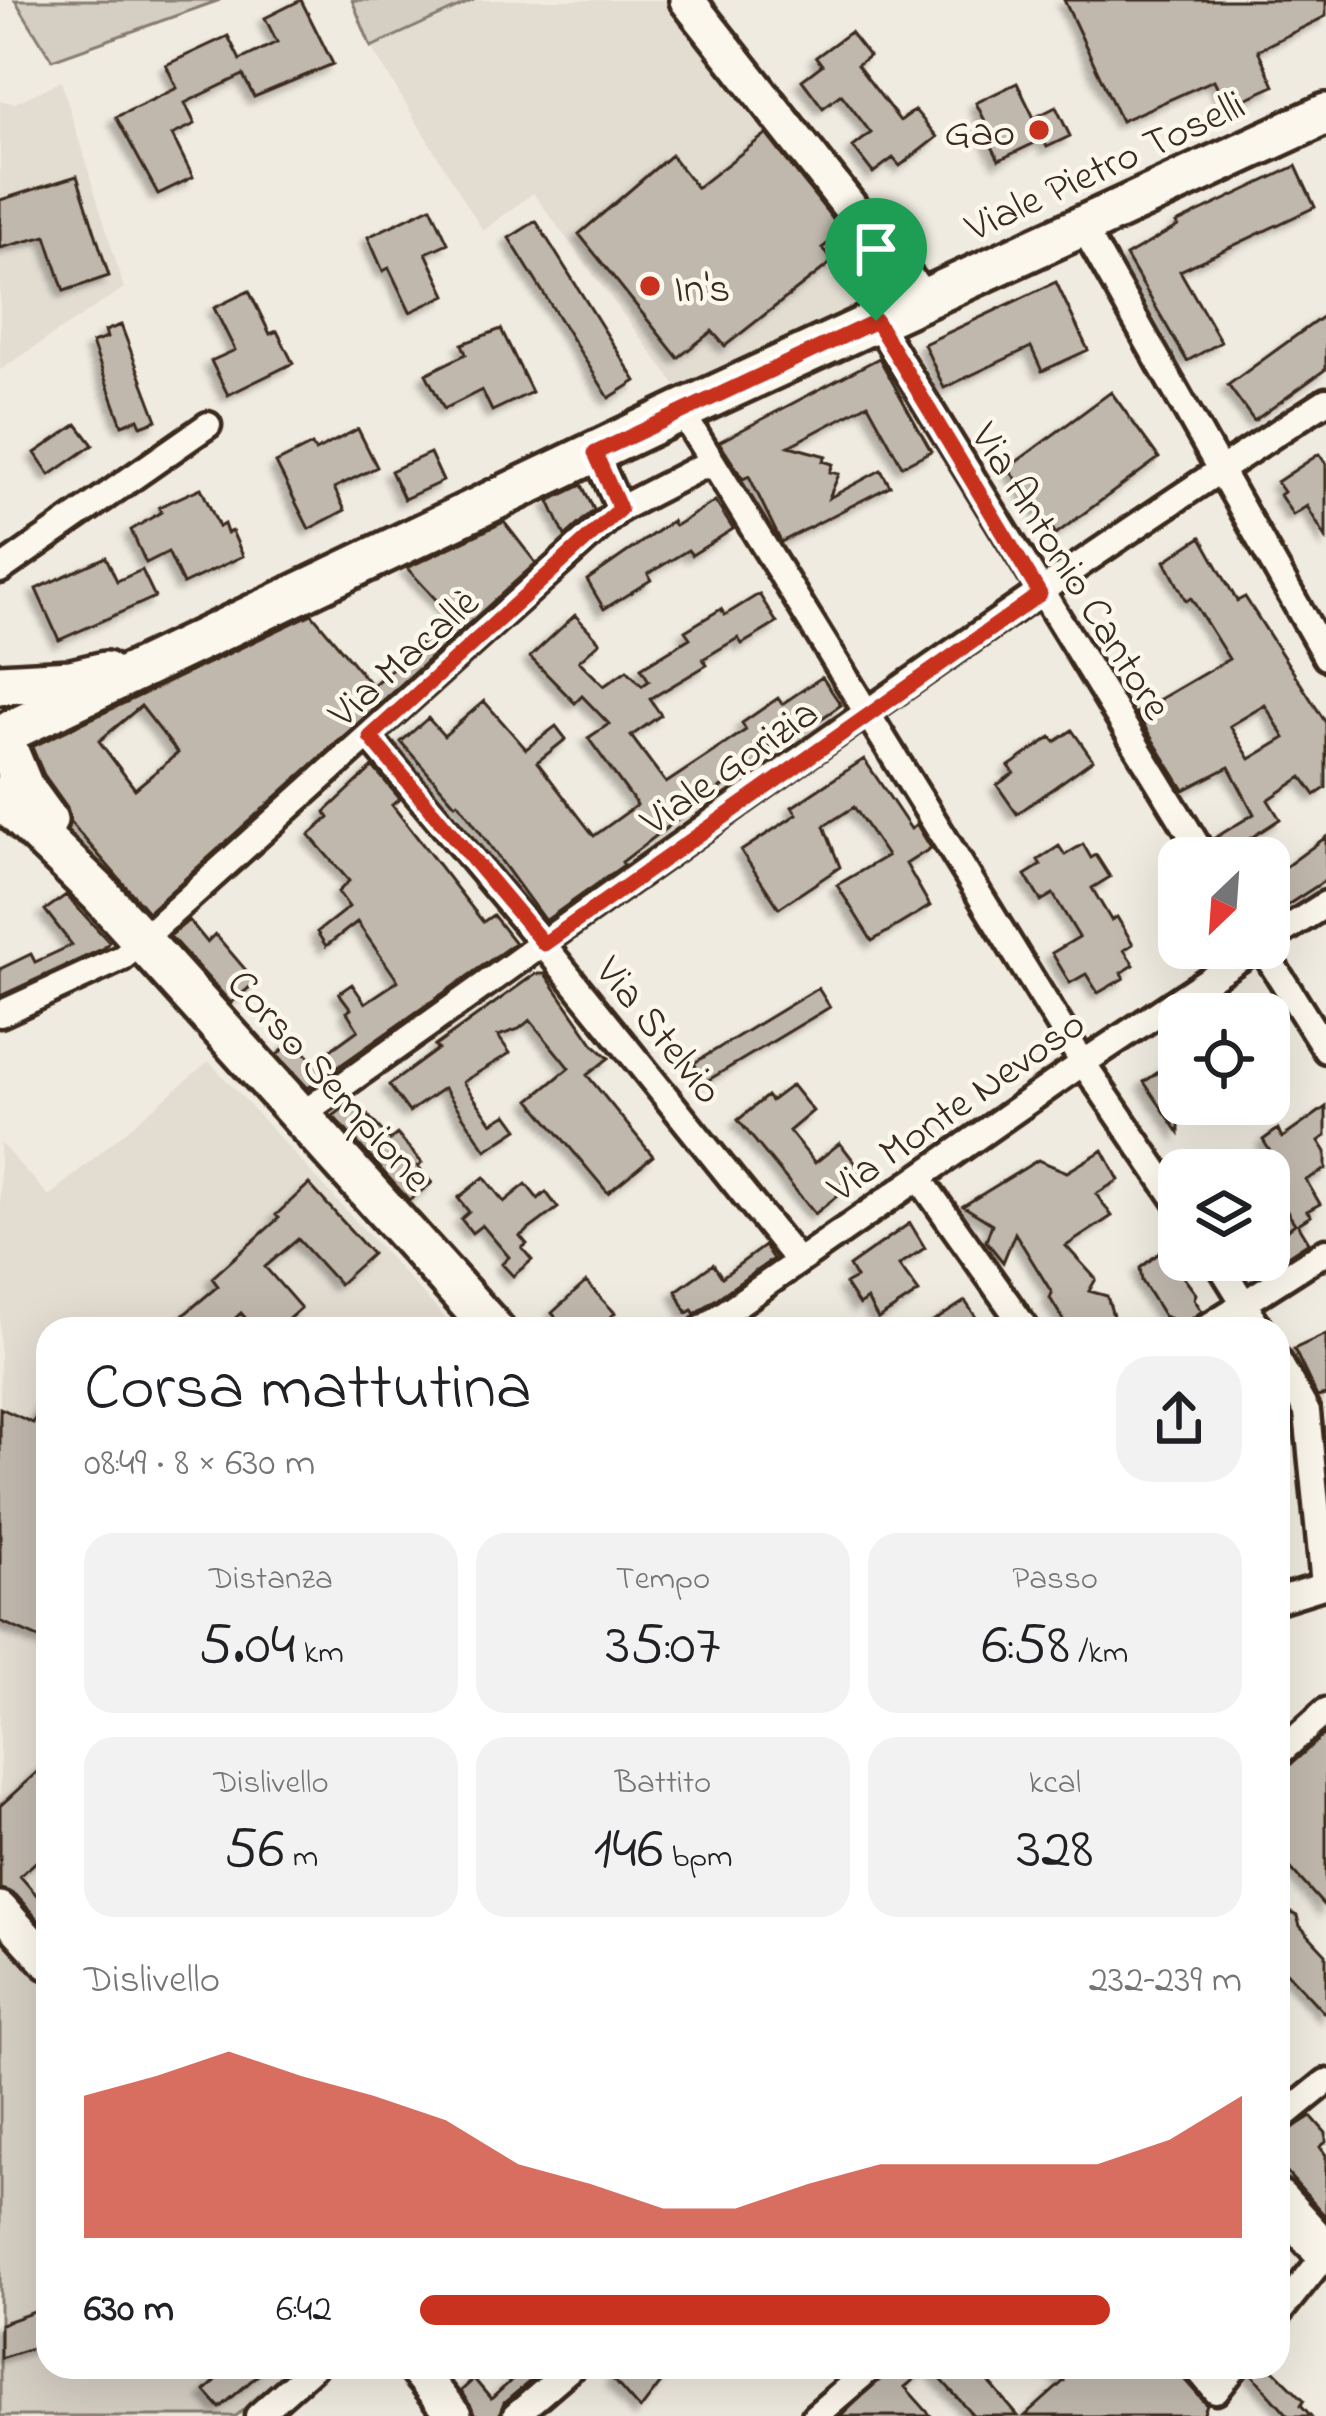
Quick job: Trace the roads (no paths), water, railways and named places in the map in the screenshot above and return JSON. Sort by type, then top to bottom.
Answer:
[{"type":"main road","name":"Viale Pietro Toselli","points":[[6,744],[151,662],[1326,114]]},
{"type":"main road","name":"Viale Pietro Toselli","points":[[0,685],[71,680],[151,662]]},
{"type":"main road","name":"Corso Sempione","points":[[0,685],[8,697],[6,744],[23,787],[99,893]]},
{"type":"main road","name":"Corso Sempione","points":[[0,797],[99,893],[149,934],[298,1117],[482,1317]]},
{"type":"main road","points":[[1290,2214],[1326,2254]]},
{"type":"street","points":[[687,0],[923,300]]},
{"type":"street","points":[[1084,229],[1326,657]]},
{"type":"street","name":"Via Antonio Cantore","points":[[876,321],[1192,837]]},
{"type":"street","name":"Viale Gorizia","points":[[298,1117],[1040,594],[1326,401]]},
{"type":"street","points":[[681,411],[1083,1063],[1158,1173]]},
{"type":"street","points":[[0,570],[208,425]]},
{"type":"street","points":[[595,453],[620,509]]},
{"type":"street","name":"Via Macallè","points":[[0,1014],[122,958],[620,509],[704,466],[715,467]]},
{"type":"street","name":"Via Stelvio","points":[[370,737],[544,944],[797,1260]]},
{"type":"street","points":[[1290,927],[1326,904]]},
{"type":"street","name":"Via Monte Nevoso","points":[[719,1317],[1083,1063],[1227,969]]},
{"type":"street","points":[[1273,969],[1326,1049]]},
{"type":"street","points":[[920,1179],[1018,1317]]},
{"type":"street","points":[[1222,1317],[1326,1251]]},
{"type":"street","points":[[1230,1281],[1253,1317]]},
{"type":"street","points":[[1290,1375],[1317,1410],[1325,1585],[1290,1596]]},
{"type":"street","points":[[1290,1743],[1326,1711]]},
{"type":"street","points":[[0,1909],[36,1949]]},
{"type":"street","points":[[1290,2111],[1326,2082]]},
{"type":"street","points":[[1290,2299],[1326,2254]]},
{"type":"street","points":[[258,2416],[300,2379]]},
{"type":"street","points":[[424,2379],[454,2416]]},
{"type":"street","points":[[515,2416],[558,2379]]},
{"type":"street","points":[[814,2416],[858,2379]]},
{"type":"street","points":[[1206,2379],[1216,2391],[1226,2379]]},
{"type":"place","name":"Gao","points":[[1039,130]]},
{"type":"place","name":"In's","points":[[650,286]]}]
